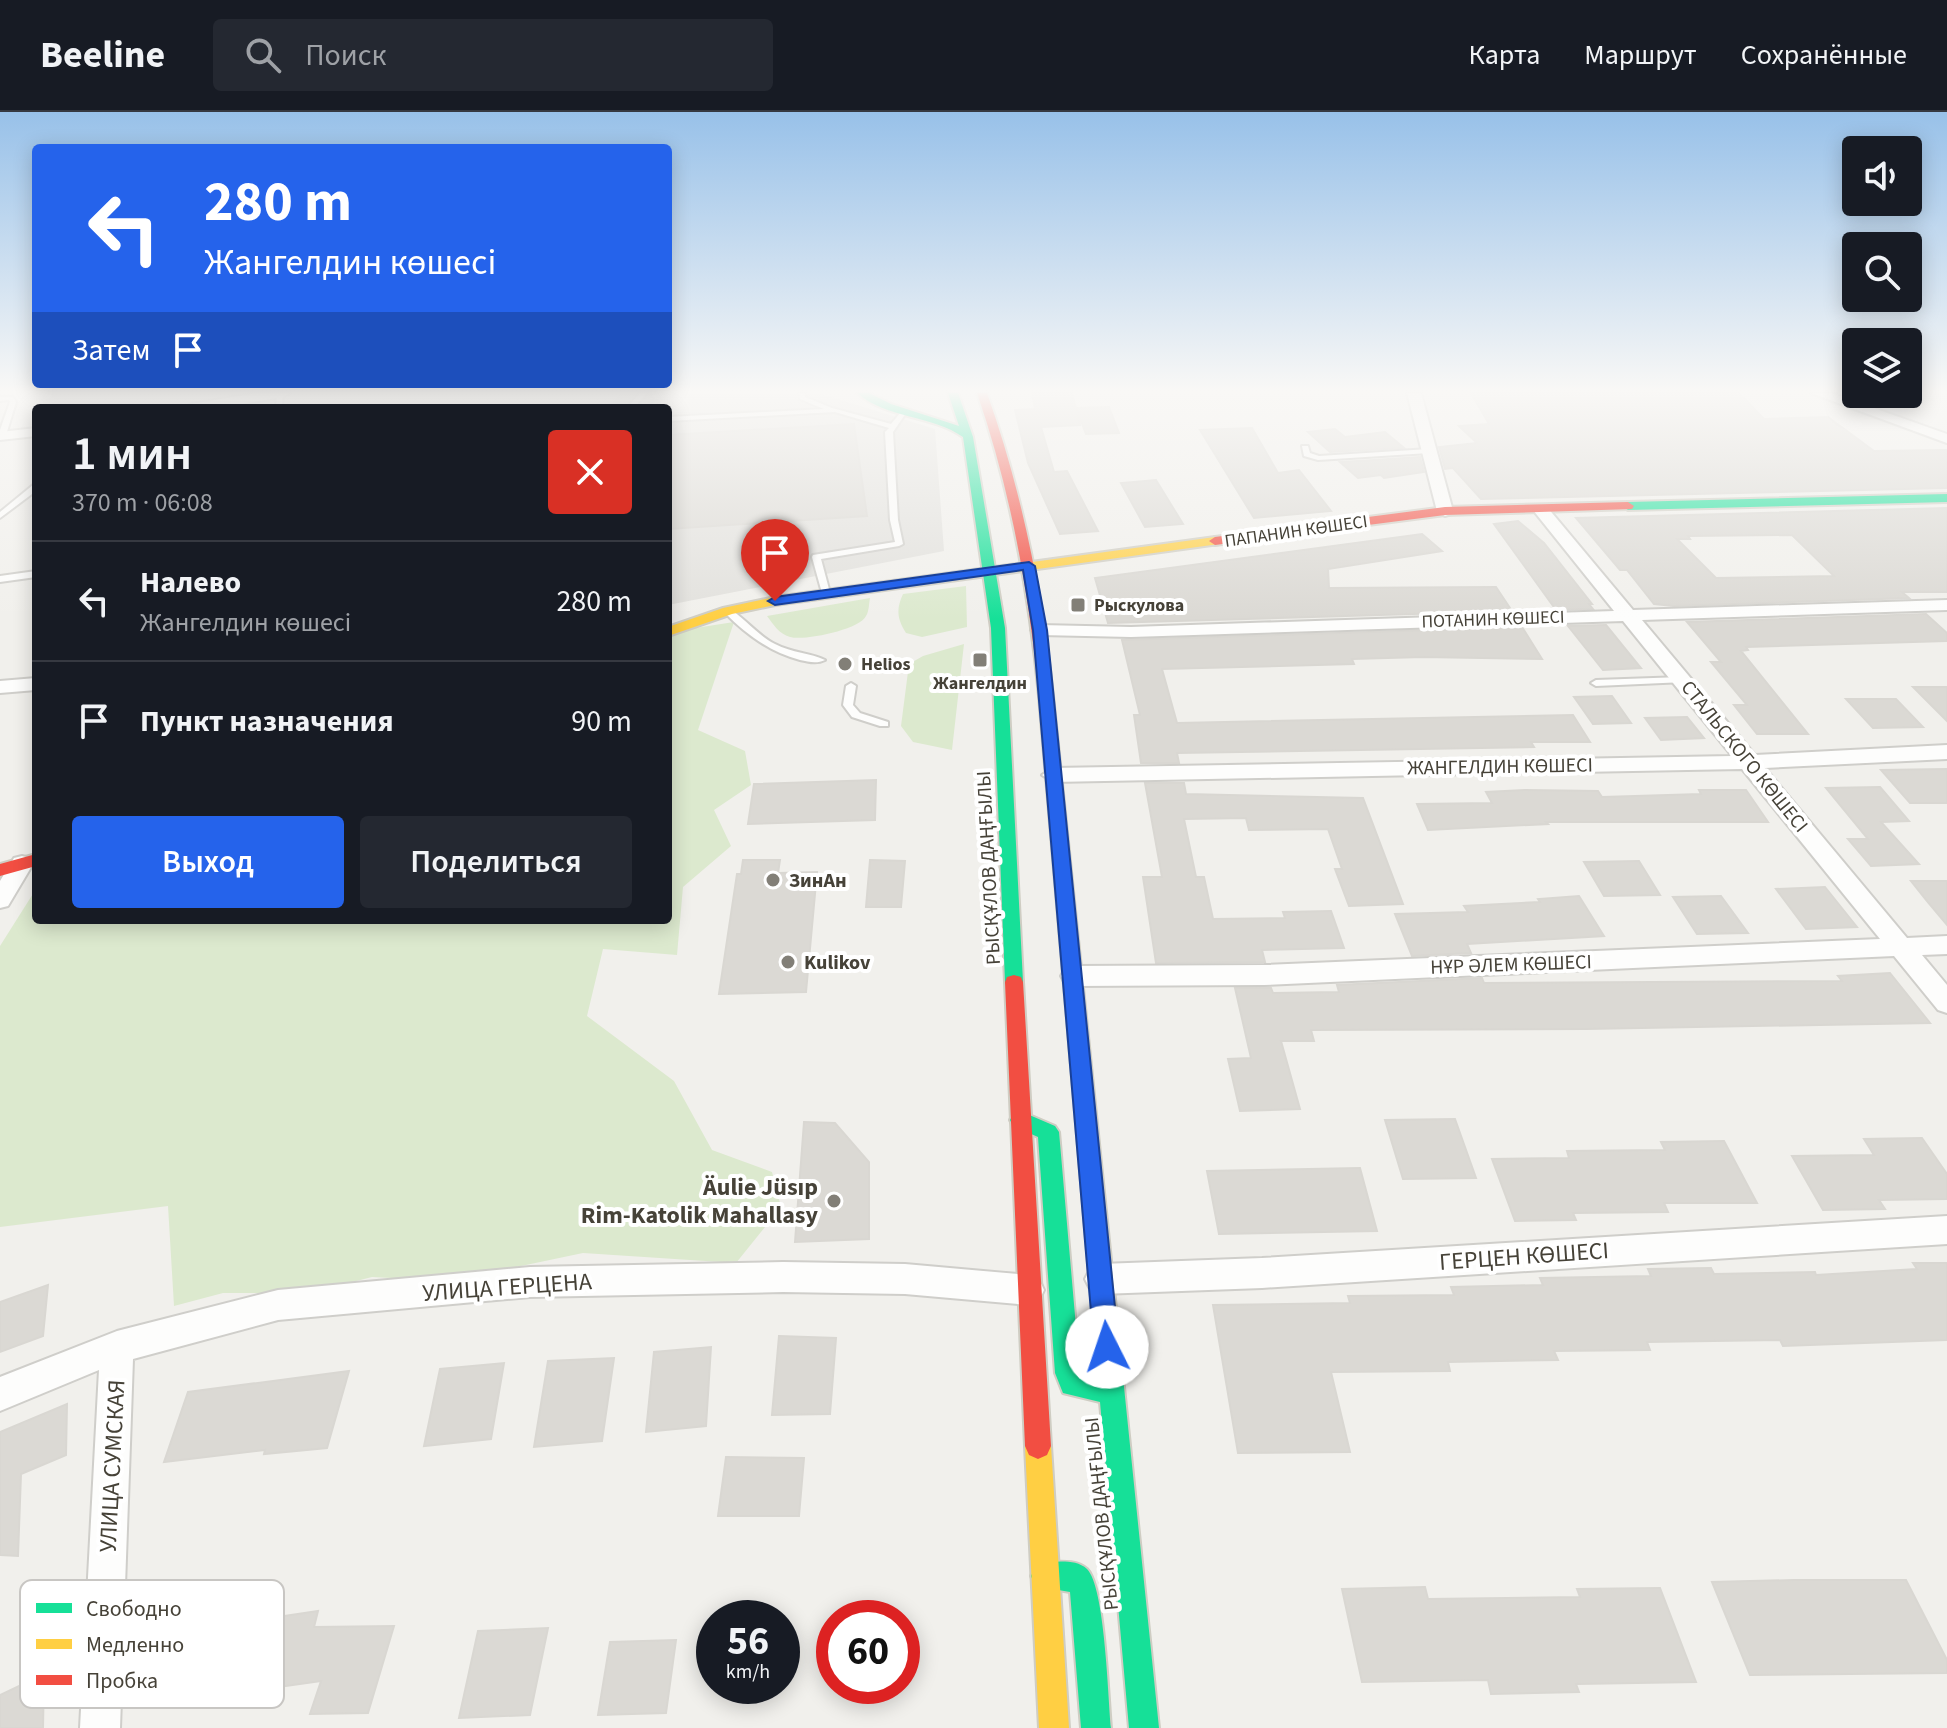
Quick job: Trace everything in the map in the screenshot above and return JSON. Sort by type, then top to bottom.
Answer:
[{"type":"main road","name":"РЫСҚҰЛОВ ДАҢҒЫЛЫ","points":[[973,468],[998,628],[1028,1290],[1054,1728]]},
{"type":"main road","name":"РЫСҚҰЛОВ ДАҢҒЫЛЫ","points":[[1008,468],[1040,630],[1053,775],[1062,973],[1101,1279],[1144,1728]]},
{"type":"main road","name":"ПАПАНИН КӨШЕСІ","points":[[991,570],[1445,511],[1947,498]]},
{"type":"main road","points":[[672,631],[728,611],[826,593],[991,570]]},
{"type":"main road","points":[[1008,812],[1021,818],[1031,944]]},
{"type":"main road","points":[[1020,1120],[1048,1132],[1067,1373],[1072,1384],[1111,1391]]},
{"type":"main road","points":[[1045,1576],[1075,1576],[1084,1587],[1096,1728]]},
{"type":"street","points":[[1434,468],[1445,511]]},
{"type":"street","name":"СТАЛЬСКОГО КӨШЕСІ","points":[[1541,510],[1947,1003]]},
{"type":"street","name":"ПОТАНИН КӨШЕСІ","points":[[1040,630],[1131,632],[1947,605]]},
{"type":"street","points":[[0,687],[32,684]]},
{"type":"street","name":"ЖАНГЕЛДИН КӨШЕСІ","points":[[1053,775],[1751,762],[1947,752]]},
{"type":"street","points":[[0,900],[19,865]]},
{"type":"street","name":"НҰР ӘЛЕМ КӨШЕСІ","points":[[1062,973],[1264,975],[1947,945]]},
{"type":"street","name":"ГЕРЦЕН КӨШЕСІ","points":[[1101,1279],[1262,1273],[1947,1230]]},
{"type":"street","name":"УЛИЦА ГЕРЦЕНА","points":[[0,1394],[117,1347],[278,1305],[530,1282],[783,1277],[905,1279],[1028,1290]]},
{"type":"street","name":"УЛИЦА СУМСКАЯ","points":[[107,1580],[117,1347]]},
{"type":"street","name":"УЛИЦА СУМСКАЯ","points":[[100,1728],[101,1708]]},
{"type":"lane","points":[[826,593],[816,557],[899,544],[889,468]]},
{"type":"lane","points":[[0,516],[32,490]]},
{"type":"lane","points":[[0,579],[32,575]]},
{"type":"lane","points":[[728,611],[746,630],[776,651],[820,660]]},
{"type":"lane","points":[[1596,683],[1682,680]]},
{"type":"lane","points":[[851,686],[848,705],[856,715],[884,724]]},
{"type":"green space","points":[[966,586],[967,627],[922,637],[906,633],[898,614],[903,594]]},
{"type":"green space","points":[[870,598],[867,614],[861,621],[843,630],[818,636],[786,636],[767,616]]},
{"type":"green space","points":[[734,622],[698,730],[745,751],[751,785],[714,810],[731,846],[683,887],[677,955],[603,949],[587,1016],[674,1081],[712,1150],[772,1172],[781,1207],[736,1263],[583,1253],[450,1281],[372,1277],[309,1293],[223,1293],[174,1306],[168,1206],[0,1227],[0,946],[32,895],[32,924],[672,924],[672,635],[689,629]]},
{"type":"green space","points":[[964,644],[952,750],[913,742],[901,726],[909,664],[923,656]]},
{"type":"shaded area","points":[[860,468],[938,468],[944,551],[672,604],[672,529],[867,516]]},
{"type":"building","points":[[672,468],[860,468],[867,516],[672,529]]},
{"type":"building","points":[[1030,468],[1067,471],[1098,531],[1060,534]]},
{"type":"building","points":[[1224,468],[1275,468],[1278,473],[1299,470],[1331,511],[1254,518]]},
{"type":"building","points":[[1347,468],[1423,468],[1424,472],[1384,478],[1381,475],[1358,478]]},
{"type":"building","points":[[1453,468],[1947,468],[1947,488],[1481,499]]},
{"type":"building","points":[[1156,480],[1183,524],[1145,527],[1121,483]]},
{"type":"building","points":[[1947,508],[1947,592],[1902,592],[1909,598],[1674,606],[1654,604],[1627,570],[1620,570],[1576,518]],"holes":[[[1792,535],[1834,576],[1716,578],[1677,539],[1690,539],[1688,536]]]},
{"type":"building","points":[[1518,521],[1544,543],[1593,609],[1556,610],[1494,524]]},
{"type":"building","points":[[1422,534],[1442,551],[1328,569],[1329,588],[1496,587],[1512,611],[1108,623],[1095,578]]},
{"type":"building","points":[[1926,614],[1947,633],[1947,641],[1746,647],[1748,650],[1741,651],[1808,734],[1757,734],[1734,705],[1747,705],[1711,662],[1721,662],[1687,622]]},
{"type":"building","points":[[1606,625],[1641,668],[1603,670],[1568,626]]},
{"type":"building","points":[[1522,627],[1542,659],[1423,657],[1352,659],[1354,664],[1162,669],[1177,723],[1573,715],[1590,742],[1531,742],[1534,747],[1177,753],[1179,763],[1141,763],[1134,715],[1140,715],[1122,640]]},
{"type":"building","points":[[1913,687],[1947,687],[1947,721]]},
{"type":"building","points":[[1612,696],[1631,723],[1593,724],[1574,697]]},
{"type":"building","points":[[1846,699],[1896,699],[1923,727],[1873,728]]},
{"type":"building","points":[[1687,717],[1704,738],[1661,740],[1645,718]]},
{"type":"building","points":[[1947,769],[1947,803],[1910,803],[1881,770]]},
{"type":"building","points":[[876,780],[875,820],[748,824],[754,784]]},
{"type":"building","points":[[1145,783],[1184,783],[1186,794],[1363,798],[1403,904],[1349,906],[1335,869],[1342,869],[1328,829],[1249,830],[1246,818],[1184,819],[1196,877],[1204,877],[1213,919],[1285,918],[1283,912],[1331,911],[1344,948],[1262,950],[1265,962],[1156,963],[1143,877],[1162,877]]},
{"type":"building","points":[[1880,787],[1909,821],[1881,822],[1919,864],[1871,866],[1848,839],[1868,839],[1826,788]]},
{"type":"building","points":[[1746,790],[1768,822],[1546,822],[1548,824],[1428,830],[1417,804],[1492,803],[1486,792],[1598,791],[1602,797]]},
{"type":"building","points":[[743,860],[780,860],[778,873],[817,872],[806,992],[719,994],[737,874],[741,874]]},
{"type":"building","points":[[870,860],[905,861],[901,907],[866,907]]},
{"type":"building","points":[[1639,861],[1660,895],[1604,896],[1584,862]]},
{"type":"building","points":[[1911,881],[1947,881],[1947,925],[1927,901]]},
{"type":"building","points":[[1825,887],[1857,927],[1806,929],[1776,889]]},
{"type":"building","points":[[1579,896],[1604,936],[1467,944],[1471,953],[1412,956],[1395,914],[1468,912],[1464,906],[1540,902],[1538,899]]},
{"type":"building","points":[[1721,896],[1748,933],[1697,934],[1673,897]]},
{"type":"building","points":[[1890,973],[1930,1023],[1311,1030],[1314,1041],[1281,1041],[1300,1109],[1240,1111],[1228,1059],[1251,1058],[1235,988],[1271,988],[1273,993],[1339,992],[1337,985],[1482,978],[1484,983],[1842,981],[1838,976]]},
{"type":"building","points":[[1455,1119],[1476,1178],[1403,1179],[1385,1120]]},
{"type":"building","name":"Äulie Jüsıp Rim-Katolik Mahallasy","points":[[804,1122],[835,1123],[869,1162],[869,1239],[795,1242]]},
{"type":"building","points":[[1922,1138],[1947,1174],[1947,1199],[1879,1200],[1885,1209],[1823,1210],[1792,1156],[1874,1155],[1864,1139]]},
{"type":"building","points":[[1724,1141],[1757,1203],[1664,1203],[1668,1212],[1573,1213],[1576,1220],[1515,1221],[1492,1159],[1569,1158],[1567,1151],[1665,1150],[1661,1142]]},
{"type":"building","points":[[1360,1168],[1377,1231],[1219,1234],[1207,1171]]},
{"type":"building","points":[[1913,1263],[1947,1263],[1947,1340],[1783,1346],[1780,1340],[1647,1342],[1650,1350],[1554,1351],[1558,1360],[1448,1362],[1450,1371],[1331,1372],[1350,1452],[1238,1453],[1213,1305],[1350,1303],[1348,1296],[1454,1295],[1451,1287],[1543,1285],[1540,1278],[1651,1276],[1648,1269],[1711,1268],[1714,1274],[1815,1272],[1816,1275],[1917,1269]]},
{"type":"building","points":[[48,1285],[43,1336],[0,1352],[0,1302]]},
{"type":"building","points":[[779,1336],[836,1338],[830,1414],[772,1415]]},
{"type":"building","points":[[711,1347],[706,1426],[646,1432],[654,1352]]},
{"type":"building","points":[[614,1358],[602,1441],[534,1447],[548,1361]]},
{"type":"building","points":[[504,1363],[491,1439],[424,1446],[440,1369]]},
{"type":"building","points":[[349,1371],[327,1448],[264,1454],[265,1450],[164,1462],[188,1392]]},
{"type":"building","points":[[67,1404],[66,1455],[21,1474],[18,1556],[0,1555],[0,1432]]},
{"type":"building","points":[[726,1457],[804,1458],[799,1516],[718,1516]]},
{"type":"building","points":[[1906,1580],[1947,1660],[1947,1673],[1750,1675],[1712,1582]]},
{"type":"building","points":[[1425,1587],[1428,1599],[1580,1597],[1577,1589],[1660,1588],[1696,1682],[1576,1684],[1579,1692],[1491,1694],[1488,1680],[1362,1682],[1342,1589]]},
{"type":"building","points":[[318,1611],[314,1627],[394,1626],[368,1713],[310,1714],[321,1681],[284,1686],[284,1616]]},
{"type":"building","points":[[548,1628],[530,1715],[459,1718],[478,1631]]},
{"type":"building","points":[[676,1640],[666,1713],[598,1715],[610,1642]]},
{"type":"building","points":[[20,1685],[20,1708],[43,1708],[43,1728],[0,1728],[0,1695]]},
{"type":"traffic: fast","points":[[973,468],[998,628],[1014,982]]},
{"type":"traffic: fast","points":[[1628,506],[1947,498]]},
{"type":"traffic: fast","points":[[1020,1120],[1048,1132],[1067,1373],[1072,1384],[1111,1391]]},
{"type":"traffic: fast","points":[[1104,1309],[1144,1728]]},
{"type":"traffic: fast","points":[[1045,1576],[1075,1576],[1084,1587],[1096,1728]]},
{"type":"traffic: slow","points":[[672,631],[728,611],[775,601],[1215,541]]},
{"type":"traffic: slow","points":[[1046,696],[1104,1309]]},
{"type":"traffic: slow","points":[[1038,1446],[1054,1728]]},
{"type":"traffic: jam","points":[[1006,468],[1031,580],[1046,696]]},
{"type":"traffic: jam","points":[[1215,541],[1445,511],[1628,506]]},
{"type":"traffic: jam","points":[[0,870],[32,861]]},
{"type":"traffic: jam","points":[[1014,982],[1038,1446]]},
{"type":"place","name":"Рыскулова","points":[[1078,605]]},
{"type":"place","name":"Жангелдин","points":[[980,660]]},
{"type":"place","name":"Helios","points":[[845,664]]},
{"type":"place","name":"ЗинАн","points":[[773,880]]},
{"type":"place","name":"Kulikov","points":[[788,962]]},
{"type":"place","name":"Äulie Jüsıp Rim-Katolik Mahallasy","points":[[834,1201]]},
{"type":"route","points":[[775,601],[1029,566],[1040,630],[1107,1347]]}]
